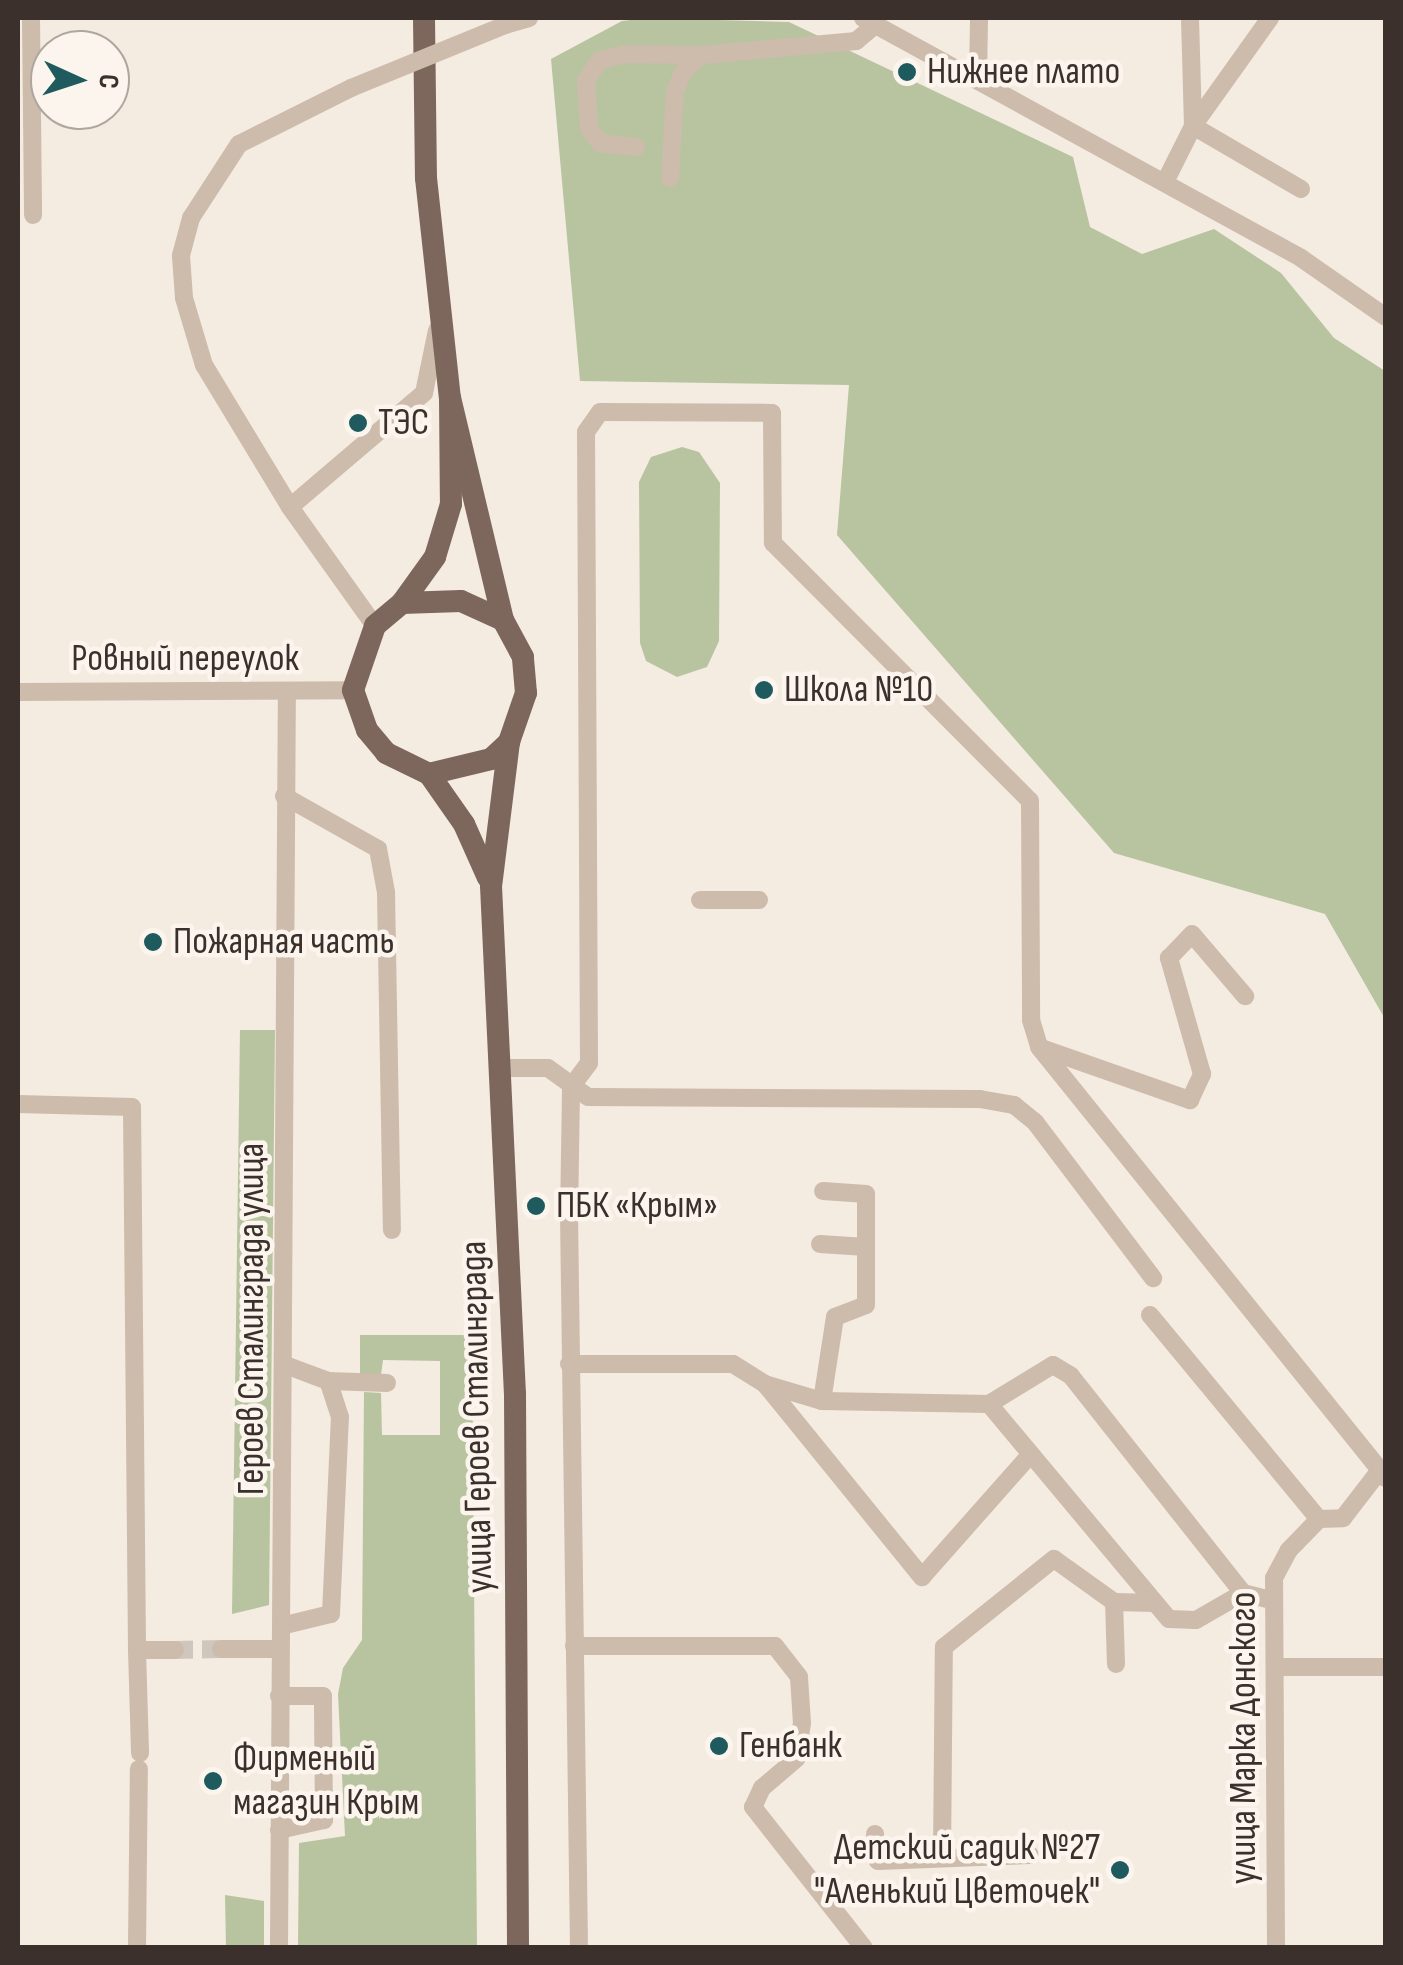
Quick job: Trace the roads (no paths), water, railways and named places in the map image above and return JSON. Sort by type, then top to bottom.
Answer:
[{"type":"main road","points":[[424,18],[426,178],[454,462],[446,532],[402,603],[374,626],[352,690],[366,730],[386,753],[428,774],[478,764],[509,742],[524,709],[526,675],[502,620],[450,398]]},
{"type":"main road","points":[[402,603],[461,601],[502,620]]},
{"type":"main road","name":"улица Героев Сталинграда","points":[[509,742],[491,886],[515,1394],[518,1948]]},
{"type":"main road","name":"улица Героев Сталинграда","points":[[428,774],[464,824],[491,886]]},
{"type":"street","points":[[31,18],[33,215]]},
{"type":"street","points":[[374,626],[290,507],[204,364],[184,298],[181,256],[192,218],[239,144],[350,88],[529,18]]},
{"type":"street","points":[[978,78],[979,18]]},
{"type":"street","points":[[1190,18],[1193,126]]},
{"type":"street","points":[[1165,182],[1193,126],[1270,18]]},
{"type":"street","points":[[636,147],[600,143],[588,130],[586,81],[599,61],[623,54],[702,55],[856,42],[869,20],[1302,258],[1386,317]]},
{"type":"street","points":[[670,178],[676,92],[684,70],[702,55]]},
{"type":"street","points":[[1193,126],[1301,189]]},
{"type":"street","points":[[290,507],[424,392],[440,304]]},
{"type":"street","points":[[579,1948],[569,1364],[571,1086],[590,1064],[586,432],[592,418],[608,410],[772,413],[773,543],[1030,802],[1031,1020],[1039,1047],[1383,1474]]},
{"type":"street","name":"Героев Сталинграда улица","points":[[279,1948],[279,1696],[288,1366],[284,796],[287,690]]},
{"type":"street","name":"Ровный переулок","points":[[18,692],[352,690]]},
{"type":"street","points":[[284,796],[378,849],[386,892],[392,1230]]},
{"type":"street","points":[[700,900],[759,900]]},
{"type":"street","points":[[1039,1047],[1190,1100],[1202,1074],[1169,958],[1192,934],[1245,996]]},
{"type":"street","points":[[501,1068],[548,1068],[588,1097],[980,1099],[1014,1105],[1035,1122],[1153,1278]]},
{"type":"street","points":[[18,1104],[132,1107],[139,1761],[136,1948]]},
{"type":"street","points":[[822,1402],[835,1317],[866,1305],[866,1194],[823,1191]]},
{"type":"street","points":[[820,1244],[866,1246]]},
{"type":"street","points":[[1150,1315],[1319,1519]]},
{"type":"street","points":[[569,1364],[733,1364],[765,1384],[822,1402],[989,1404],[1053,1365],[1071,1376],[1243,1593],[1274,1601]]},
{"type":"street","points":[[288,1366],[328,1381],[387,1383]]},
{"type":"street","points":[[281,1626],[332,1614],[340,1417],[328,1381]]},
{"type":"street","points":[[765,1384],[922,1577],[1030,1454]]},
{"type":"street","points":[[989,1404],[1154,1603],[1179,1622],[1243,1593]]},
{"type":"street","name":"улица Марка Донского","points":[[1276,1948],[1274,1601],[1281,1563],[1319,1519],[1343,1518],[1383,1474]]},
{"type":"street","points":[[942,1858],[944,1647],[1054,1559],[1114,1602],[1154,1603]]},
{"type":"street","points":[[1114,1602],[1116,1664]]},
{"type":"street","points":[[574,1646],[775,1646],[799,1677],[802,1723],[796,1759],[762,1788],[753,1808],[864,1948]]},
{"type":"street","points":[[221,1650],[280,1648]]},
{"type":"street","points":[[137,1650],[176,1650]]},
{"type":"street","points":[[1275,1667],[1386,1667]]},
{"type":"street","points":[[279,1696],[324,1696],[324,1820],[279,1830]]},
{"type":"street","points":[[876,1834],[878,1862],[1030,1855]]},
{"type":"tunnel","points":[[175,1650],[221,1649]]},
{"type":"place","name":"Нижнее плато","points":[[907,72]]},
{"type":"place","name":"ТЭС","points":[[358,423]]},
{"type":"place","name":"Школа №10","points":[[764,690]]},
{"type":"place","name":"Пожарная часть","points":[[153,942]]},
{"type":"place","name":"ПБК «Крым»","points":[[536,1206]]},
{"type":"place","name":"Генбанк","points":[[719,1746]]},
{"type":"place","name":"Фирменый магазин Крым","points":[[213,1781]]},
{"type":"place","name":"Детский садик №27 \"Аленький Цветочек\"","points":[[1120,1870]]}]
